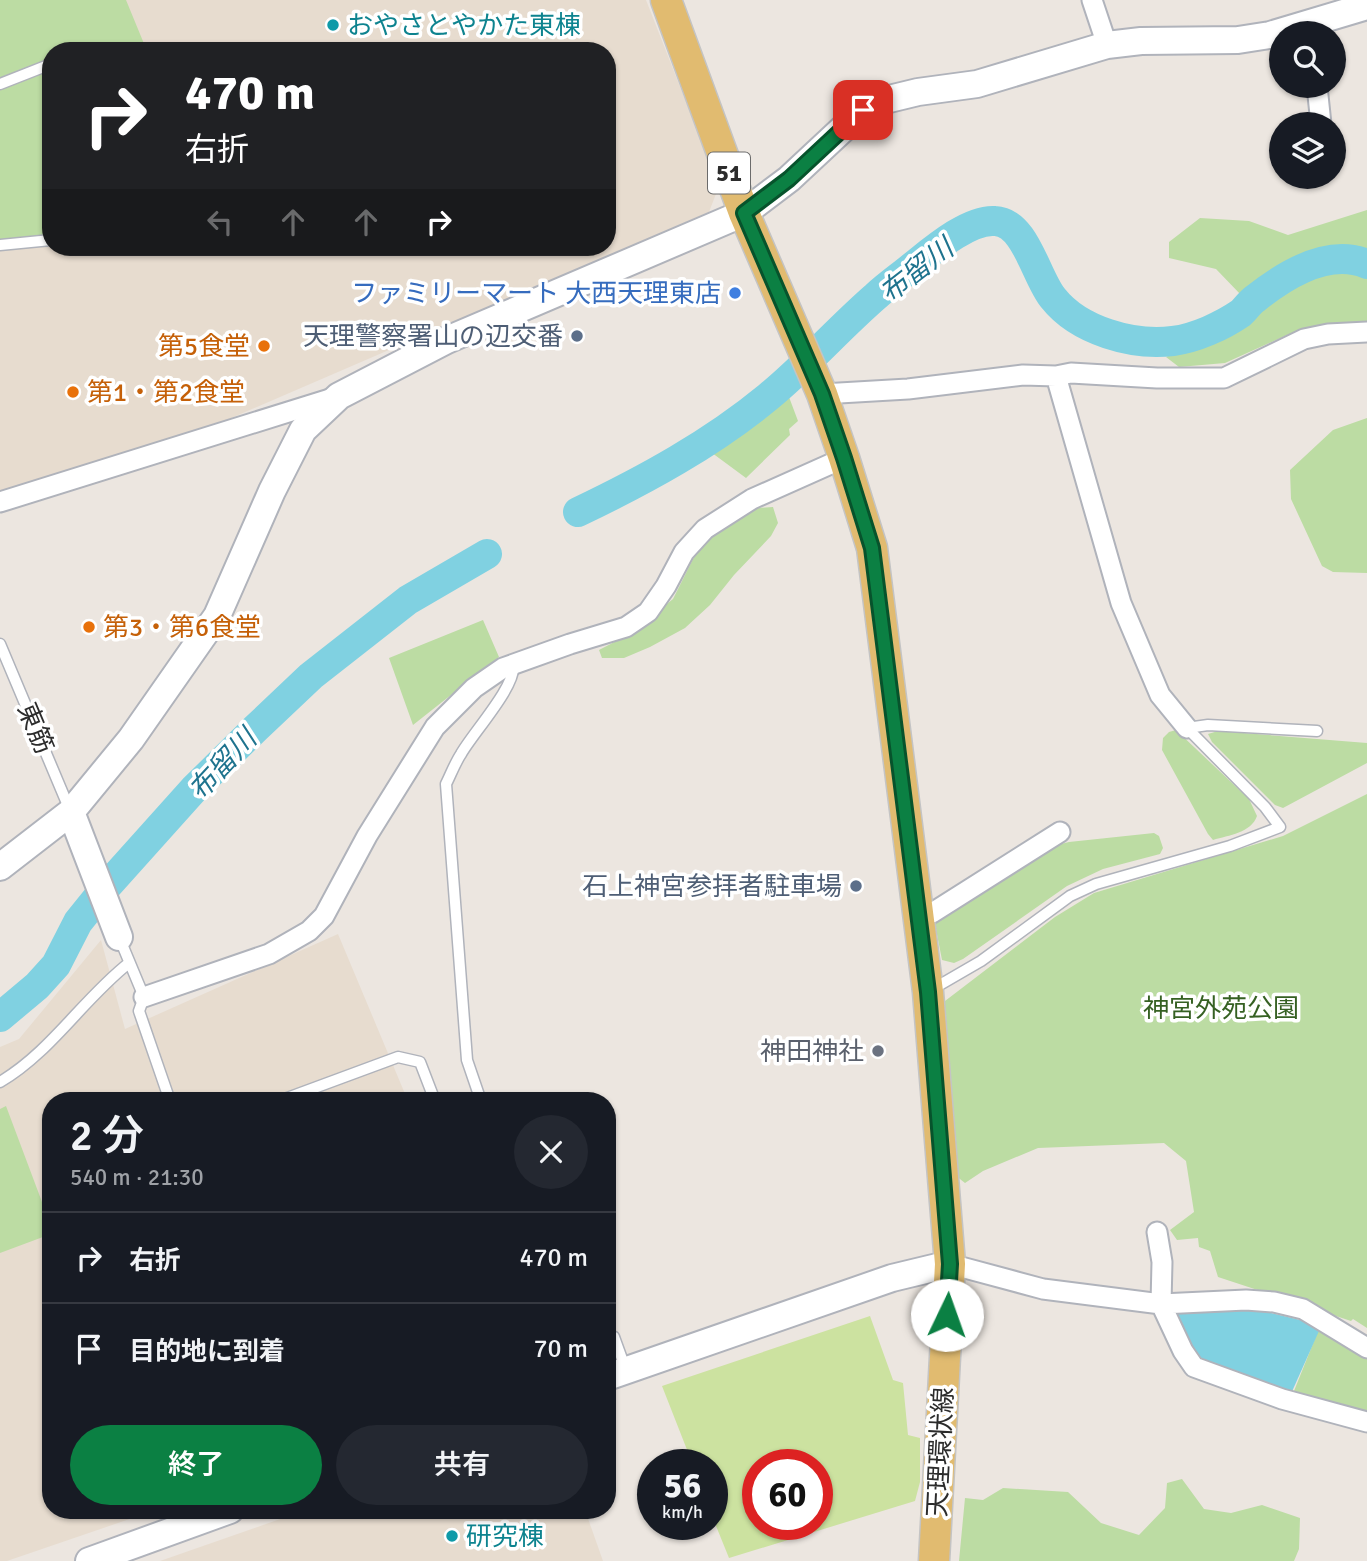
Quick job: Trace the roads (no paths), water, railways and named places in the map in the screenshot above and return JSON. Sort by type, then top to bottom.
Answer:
[{"type":"main road","name":"天理環状線","points":[[666,0],[744,213],[818,385],[872,548],[928,992],[950,1264],[934,1561]]},
{"type":"street","points":[[1092,0],[1107,45]]},
{"type":"street","points":[[1325,21],[1367,6]]},
{"type":"street","points":[[0,502],[339,396],[447,340],[744,213],[789,179],[863,110],[885,100],[1004,77],[1107,45],[1141,41],[1238,40],[1269,35]]},
{"type":"street","points":[[818,385],[908,389],[1023,375],[1056,376],[1071,373],[1157,378],[1224,378],[1304,339],[1328,334],[1367,332]]},
{"type":"street","points":[[1056,376],[1121,603],[1160,695],[1187,728]]},
{"type":"street","points":[[0,867],[71,812],[131,739],[217,616],[272,491],[303,430],[339,396]]},
{"type":"street","points":[[144,997],[269,954],[309,931],[324,916],[368,836],[435,727],[474,688],[503,668],[625,627],[648,612],[684,552],[705,529],[752,499],[844,458]]},
{"type":"street","points":[[71,812],[118,937]]},
{"type":"street","points":[[917,916],[932,913],[1060,832]]},
{"type":"street","points":[[1157,1232],[1163,1262],[1161,1304],[1183,1351],[1194,1367],[1282,1399],[1367,1422]]},
{"type":"street","points":[[617,1374],[892,1278],[950,1264],[1043,1289],[1161,1304],[1246,1300],[1274,1302],[1303,1309],[1367,1348]]},
{"type":"street","points":[[89,1561],[205,1519]]},
{"type":"lane","points":[[0,84],[42,68]]},
{"type":"lane","points":[[0,245],[42,241]]},
{"type":"lane","name":"東筋","points":[[0,644],[71,812]]},
{"type":"lane","points":[[478,1092],[467,1060],[446,784],[460,755],[507,686],[514,672],[513,665]]},
{"type":"lane","points":[[1187,728],[1208,725],[1317,731]]},
{"type":"lane","points":[[928,992],[981,961],[1070,896],[1087,888],[1127,873],[1230,846],[1280,827],[1265,807],[1187,728]]},
{"type":"lane","points":[[118,937],[144,997],[139,1011],[167,1092]]},
{"type":"lane","points":[[0,1082],[16,1073],[44,1048],[110,978],[129,963]]},
{"type":"lane","points":[[303,1092],[398,1057],[420,1062],[432,1092]]},
{"type":"water","points":[[1255,1309],[1317,1324],[1319,1331],[1290,1396],[1205,1364],[1187,1349],[1170,1311]]},
{"type":"waterway","name":"布留川","points":[[578,512],[677,460],[724,430],[782,385],[885,288],[941,244],[974,225],[995,221],[1006,224],[1022,241],[1047,289],[1064,310],[1108,334],[1141,341],[1173,341],[1208,331],[1241,313],[1280,281],[1308,266],[1338,259],[1367,264]]},
{"type":"waterway","name":"布留川","points":[[0,1017],[37,986],[56,965],[78,922],[107,886],[194,789],[255,729],[311,676],[408,600],[487,554]]},
{"type":"place","name":"おやさとやかた東棟","points":[[333,25]]},
{"type":"place","name":"ファミリーマート 大西天理東店","points":[[735,293]]},
{"type":"place","name":"天理警察署山の辺交番","points":[[577,336]]},
{"type":"place","name":"第5食堂","points":[[264,346]]},
{"type":"place","name":"第1・第2食堂","points":[[73,392]]},
{"type":"place","name":"第3・第6食堂","points":[[89,627]]},
{"type":"place","name":"石上神宮参拝者駐車場","points":[[856,886]]},
{"type":"place","name":"神田神社","points":[[878,1051]]},
{"type":"place","name":"研究棟","points":[[452,1536]]},
{"type":"park label","name":"神宮外苑公園","points":[[1221,1008]]}]
